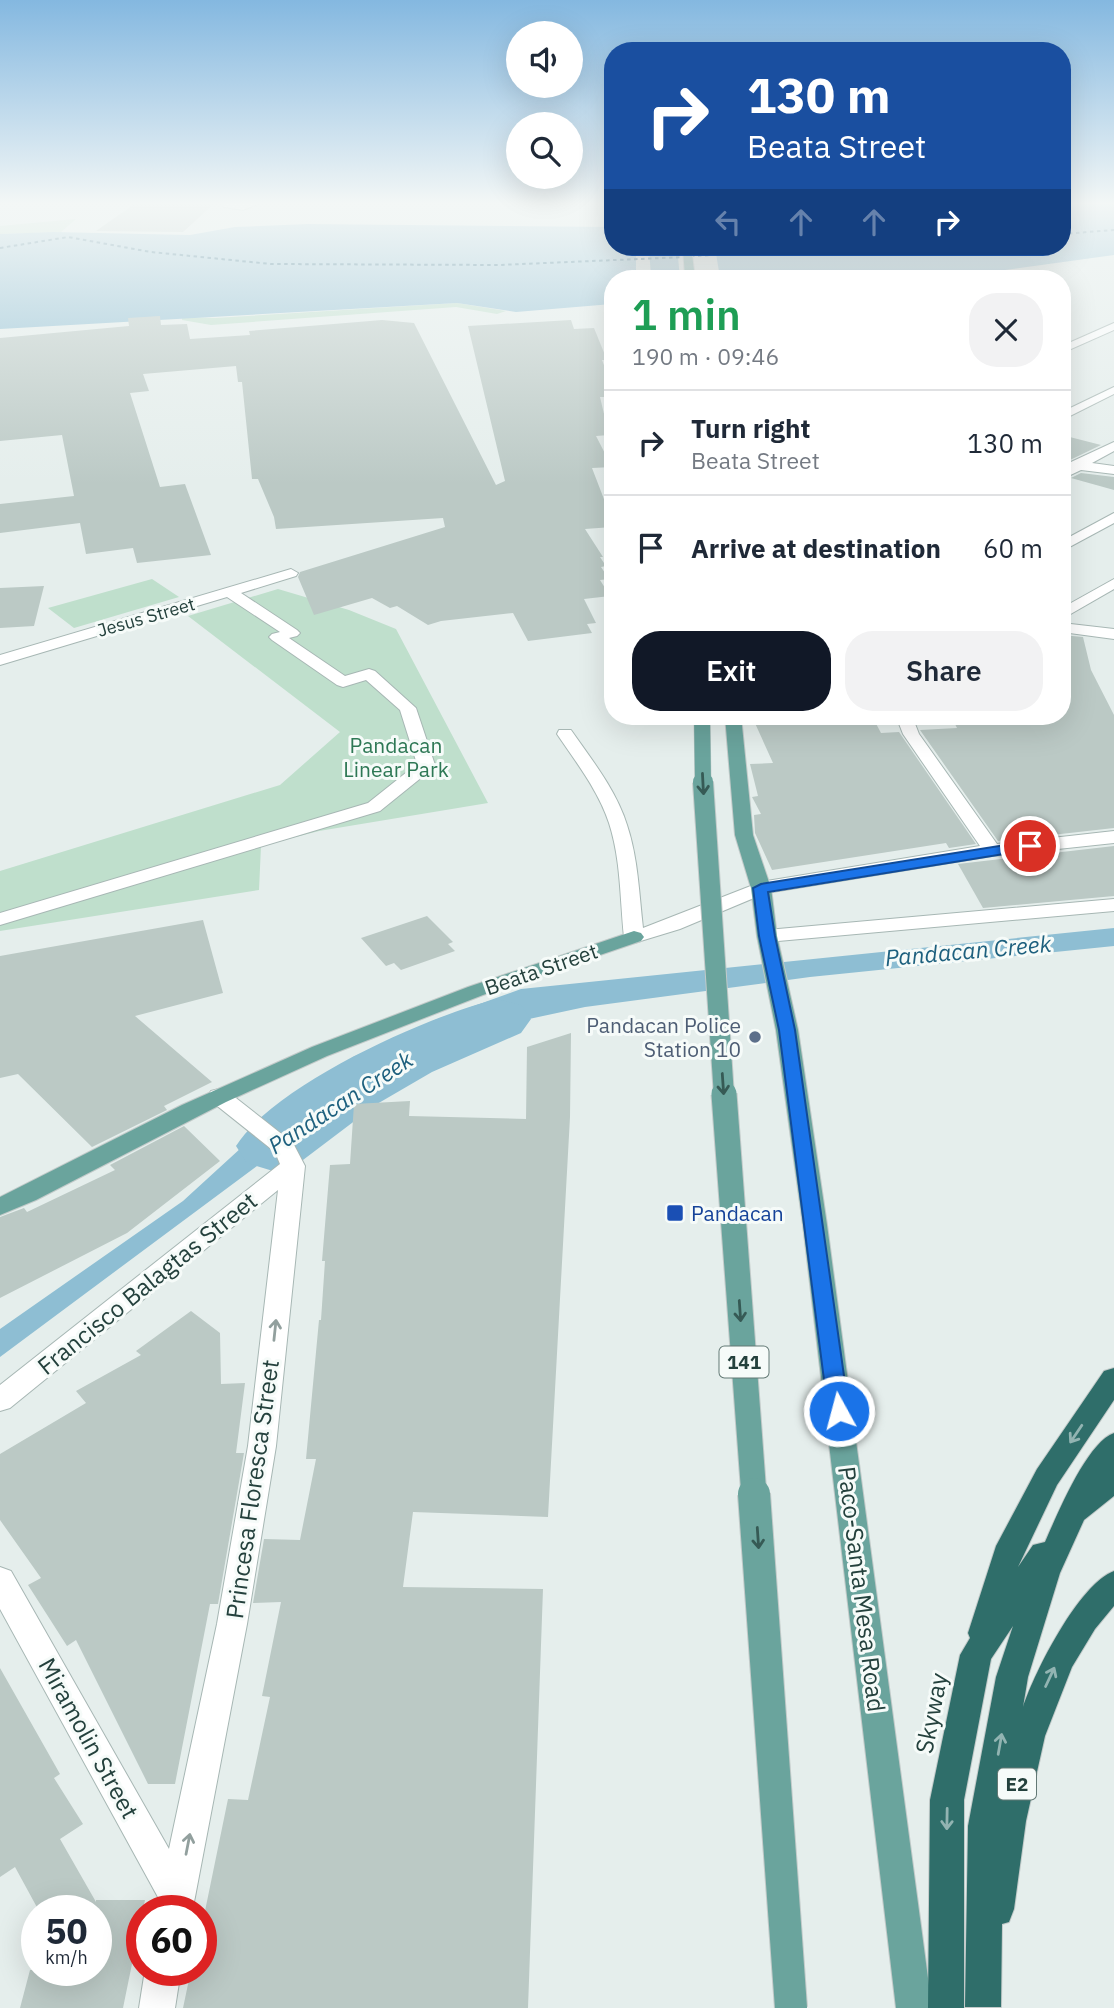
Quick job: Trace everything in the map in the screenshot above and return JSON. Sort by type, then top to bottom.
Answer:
[{"type":"highway","points":[[976,1655],[1007,1555],[1047,1477],[1114,1378]]},
{"type":"highway","points":[[983,2007],[985,1826],[1012,1677],[1045,1573],[1083,1490],[1114,1444]]},
{"type":"highway","name":"Skyway","points":[[946,2008],[947,1800],[976,1655],[1064,1524],[1114,1479]]},
{"type":"highway","name":"E2","points":[[983,2007],[1006,1834],[1027,1735],[1049,1675],[1092,1608],[1114,1584]]},
{"type":"main road","name":"141","points":[[702,725],[713,959],[778,1792],[791,2008]]},
{"type":"main road","name":"Paco-Santa Mesa Road","points":[[734,725],[744,835],[761,888],[767,936],[785,1023],[815,1225],[914,2008]]},
{"type":"main road","name":"Beata Street","points":[[0,1207],[219,1096],[390,1023],[531,971],[634,937]]},
{"type":"street","points":[[1071,346],[1114,326]]},
{"type":"street","points":[[1071,412],[1114,390]]},
{"type":"street","points":[[1071,470],[1114,446]]},
{"type":"street","points":[[1071,465],[1114,470]]},
{"type":"street","points":[[1071,542],[1114,517]]},
{"type":"street","name":"Jesus Street","points":[[0,660],[291,573]]},
{"type":"street","points":[[1071,609],[1114,583]]},
{"type":"street","points":[[0,919],[374,807],[426,765],[408,708],[369,674],[343,682],[277,637],[292,633],[230,592]]},
{"type":"street","points":[[1071,628],[1114,634]]},
{"type":"street","points":[[908,725],[911,734],[992,850]]},
{"type":"street","points":[[565,734],[597,779],[613,810],[622,841],[634,937]]},
{"type":"street","name":"Beata Street","points":[[634,937],[673,925],[761,888],[992,850],[1114,837]]},
{"type":"street","points":[[767,936],[1114,905]]},
{"type":"street","points":[[219,1096],[252,1121],[289,1157]]},
{"type":"street","name":"Francisco Balagtas Street","points":[[0,1400],[289,1157]]},
{"type":"street","name":"Princesa Floresca Street","points":[[178,1895],[232,1624],[262,1446],[289,1157]]},
{"type":"street","name":"Miramolin Street","points":[[0,1580],[171,1895]]},
{"type":"street","points":[[157,2008],[160,1986]]},
{"type":"green space","points":[[457,303],[506,311],[497,314],[456,307],[211,325],[182,320],[182,317],[215,318]]},
{"type":"green space","points":[[152,579],[179,597],[74,628],[48,608]]},
{"type":"green space","name":"Pandacan Linear Park","points":[[278,589],[349,610],[396,629],[488,803],[319,831],[261,846],[259,890],[0,931],[0,871],[280,785],[340,732],[188,616]]},
{"type":"water","points":[[0,297],[604,297],[604,305],[516,312],[457,303],[0,329]]},
{"type":"water","points":[[1114,928],[1114,946],[810,977],[585,1007],[487,1028],[381,1063],[265,1160],[0,1357],[0,1329],[183,1201],[288,1105],[353,1057],[435,1020],[521,989]]},
{"type":"building","points":[[160,316],[161,325],[187,324],[190,339],[250,335],[249,331],[382,320],[414,323],[496,485],[505,481],[468,326],[571,320],[574,329],[594,328],[604,353],[604,397],[600,397],[604,414],[604,435],[596,436],[604,452],[604,467],[592,468],[604,499],[604,528],[585,529],[603,557],[600,557],[604,563],[601,567],[604,580],[600,580],[604,586],[604,597],[584,599],[596,623],[587,624],[592,633],[528,641],[513,613],[441,621],[428,625],[397,606],[390,608],[372,598],[314,615],[298,577],[300,572],[445,527],[443,518],[276,529],[274,517],[258,479],[252,479],[242,382],[238,382],[236,366],[143,374],[149,391],[130,393],[160,487],[185,484],[211,555],[137,563],[133,548],[86,554],[80,523],[0,533],[0,504],[74,496],[62,435],[0,441],[0,338],[129,326],[128,318]]},
{"type":"building","points":[[1071,437],[1101,445],[1071,460]]},
{"type":"building","points":[[1081,473],[1114,477],[1114,490],[1071,478]]},
{"type":"building","points":[[44,586],[34,626],[0,628],[0,588]]},
{"type":"building","points":[[1071,636],[1083,637],[1091,670],[1114,715],[1114,828],[998,841],[920,730],[957,728],[956,725],[1071,725]]},
{"type":"building","points":[[756,725],[877,725],[881,733],[899,732],[976,844],[949,848],[946,843],[772,870],[755,833],[754,815],[761,814],[752,797],[758,796],[750,764],[773,763]]},
{"type":"building","points":[[1114,846],[1114,896],[983,908],[958,864]]},
{"type":"building","points":[[427,916],[453,942],[448,944],[455,951],[401,970],[394,963],[386,966],[361,938]]},
{"type":"building","points":[[203,920],[223,993],[135,1016],[212,1082],[164,1106],[167,1110],[92,1147],[18,1074],[0,1078],[0,956]]},
{"type":"building","points":[[571,1033],[570,1117],[548,1517],[413,1512],[403,1587],[543,1589],[528,2008],[183,2008],[188,1986],[217,1986],[217,1895],[208,1895],[228,1799],[248,1800],[270,1697],[262,1696],[281,1602],[253,1603],[264,1539],[300,1540],[316,1459],[306,1459],[321,1320],[325,1261],[322,1261],[330,1165],[350,1164],[354,1104],[410,1101],[409,1116],[526,1119],[527,1047]]},
{"type":"building","points":[[184,1126],[220,1161],[127,1233],[0,1298],[0,1217],[24,1208],[27,1212],[115,1170],[110,1165]]},
{"type":"building","points":[[191,1311],[220,1333],[221,1384],[245,1383],[236,1453],[244,1453],[218,1604],[210,1604],[175,1784],[148,1784],[76,1640],[67,1646],[28,1585],[41,1578],[0,1520],[0,1454],[86,1403],[76,1391],[141,1355],[136,1351]]},
{"type":"building","points":[[0,1668],[60,1774],[54,1778],[83,1824],[60,1839],[92,1895],[30,1895],[15,1867],[0,1877]]},
{"type":"building","points":[[112,1900],[126,1900],[127,1986],[123,2008],[20,2008],[26,1986],[112,1986]]},
{"type":"waterway","name":"Pandacan Creek","points":[[273,1146],[326,1106],[379,1072],[436,1043],[497,1019]]},
{"type":"place","name":"Pandacan Police Station 10","points":[[755,1037]]},
{"type":"place","name":"Pandacan","points":[[675,1213]]},
{"type":"route","points":[[839,1411],[787,1030],[767,936],[761,888],[1030,846]]}]
